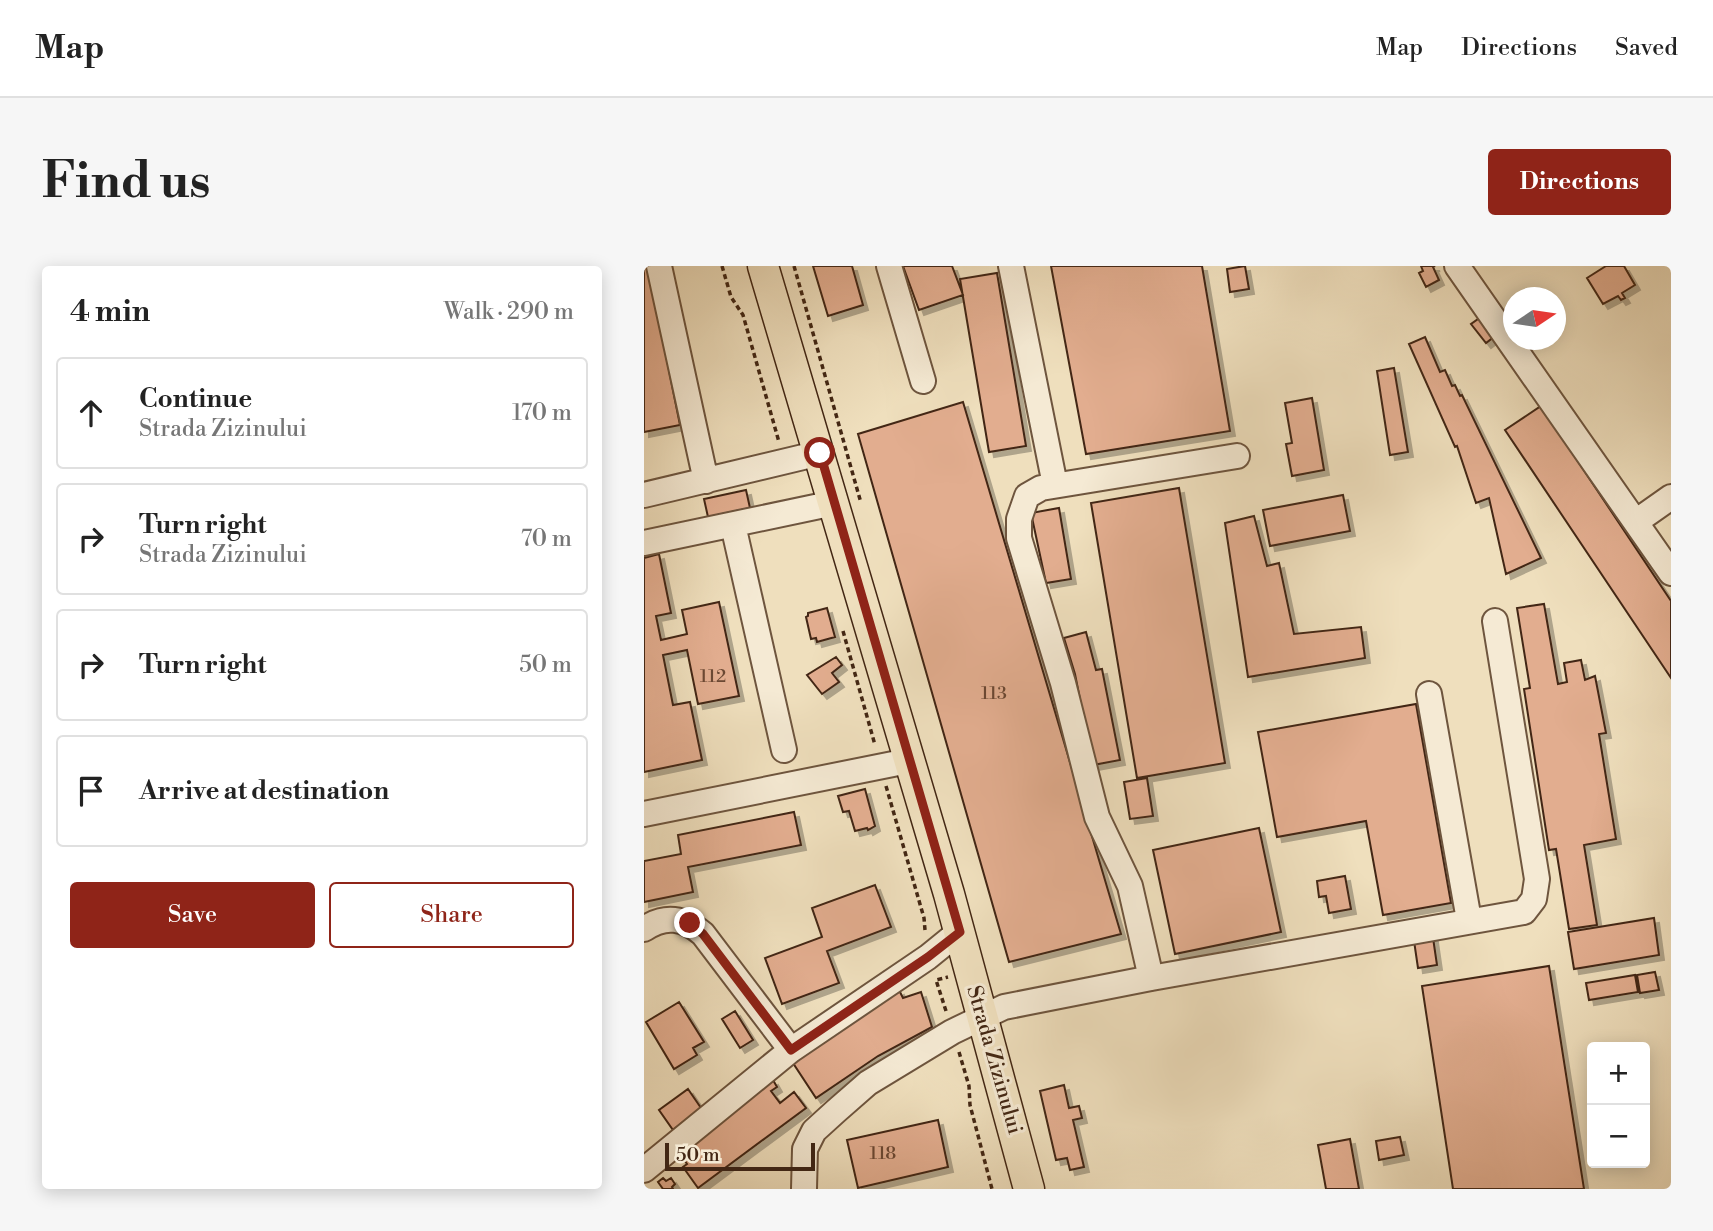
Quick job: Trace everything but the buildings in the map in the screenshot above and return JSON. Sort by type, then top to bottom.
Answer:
[{"type":"main road","name":"Strada Zizinului","points":[[763,266],[834,503],[894,764],[960,932],[1029,1189]]},
{"type":"street","points":[[659,266],[706,481]]},
{"type":"street","points":[[889,266],[923,381]]},
{"type":"street","points":[[1011,266],[1055,485]]},
{"type":"street","points":[[1457,266],[1671,573]]},
{"type":"street","points":[[644,495],[820,453]]},
{"type":"street","points":[[1151,978],[1130,886],[1097,817],[1063,683],[1019,538],[1019,519],[1027,496],[1041,488],[1237,456]]},
{"type":"street","points":[[1637,521],[1671,497]]},
{"type":"street","points":[[644,543],[834,503]]},
{"type":"street","points":[[733,525],[784,750]]},
{"type":"street","points":[[804,1189],[805,1149],[814,1131],[868,1083],[952,1032],[1004,1007],[1151,978],[1524,912],[1534,899],[1537,879],[1495,621]]},
{"type":"street","points":[[1429,694],[1469,920]]},
{"type":"street","points":[[644,814],[894,764]]},
{"type":"street","points":[[644,929],[671,919],[690,923],[703,934],[791,1050]]},
{"type":"street","points":[[644,1170],[791,1050],[932,968],[960,932]]},
{"type":"path","points":[[722,266],[731,297],[743,315],[785,462]]},
{"type":"path","points":[[842,625],[894,764],[932,968],[969,1086],[970,1105],[992,1189]]},
{"type":"path","points":[[932,968],[969,971]]},
{"type":"route","points":[[690,923],[703,934],[791,1050],[928,957],[960,932],[820,453]]}]
